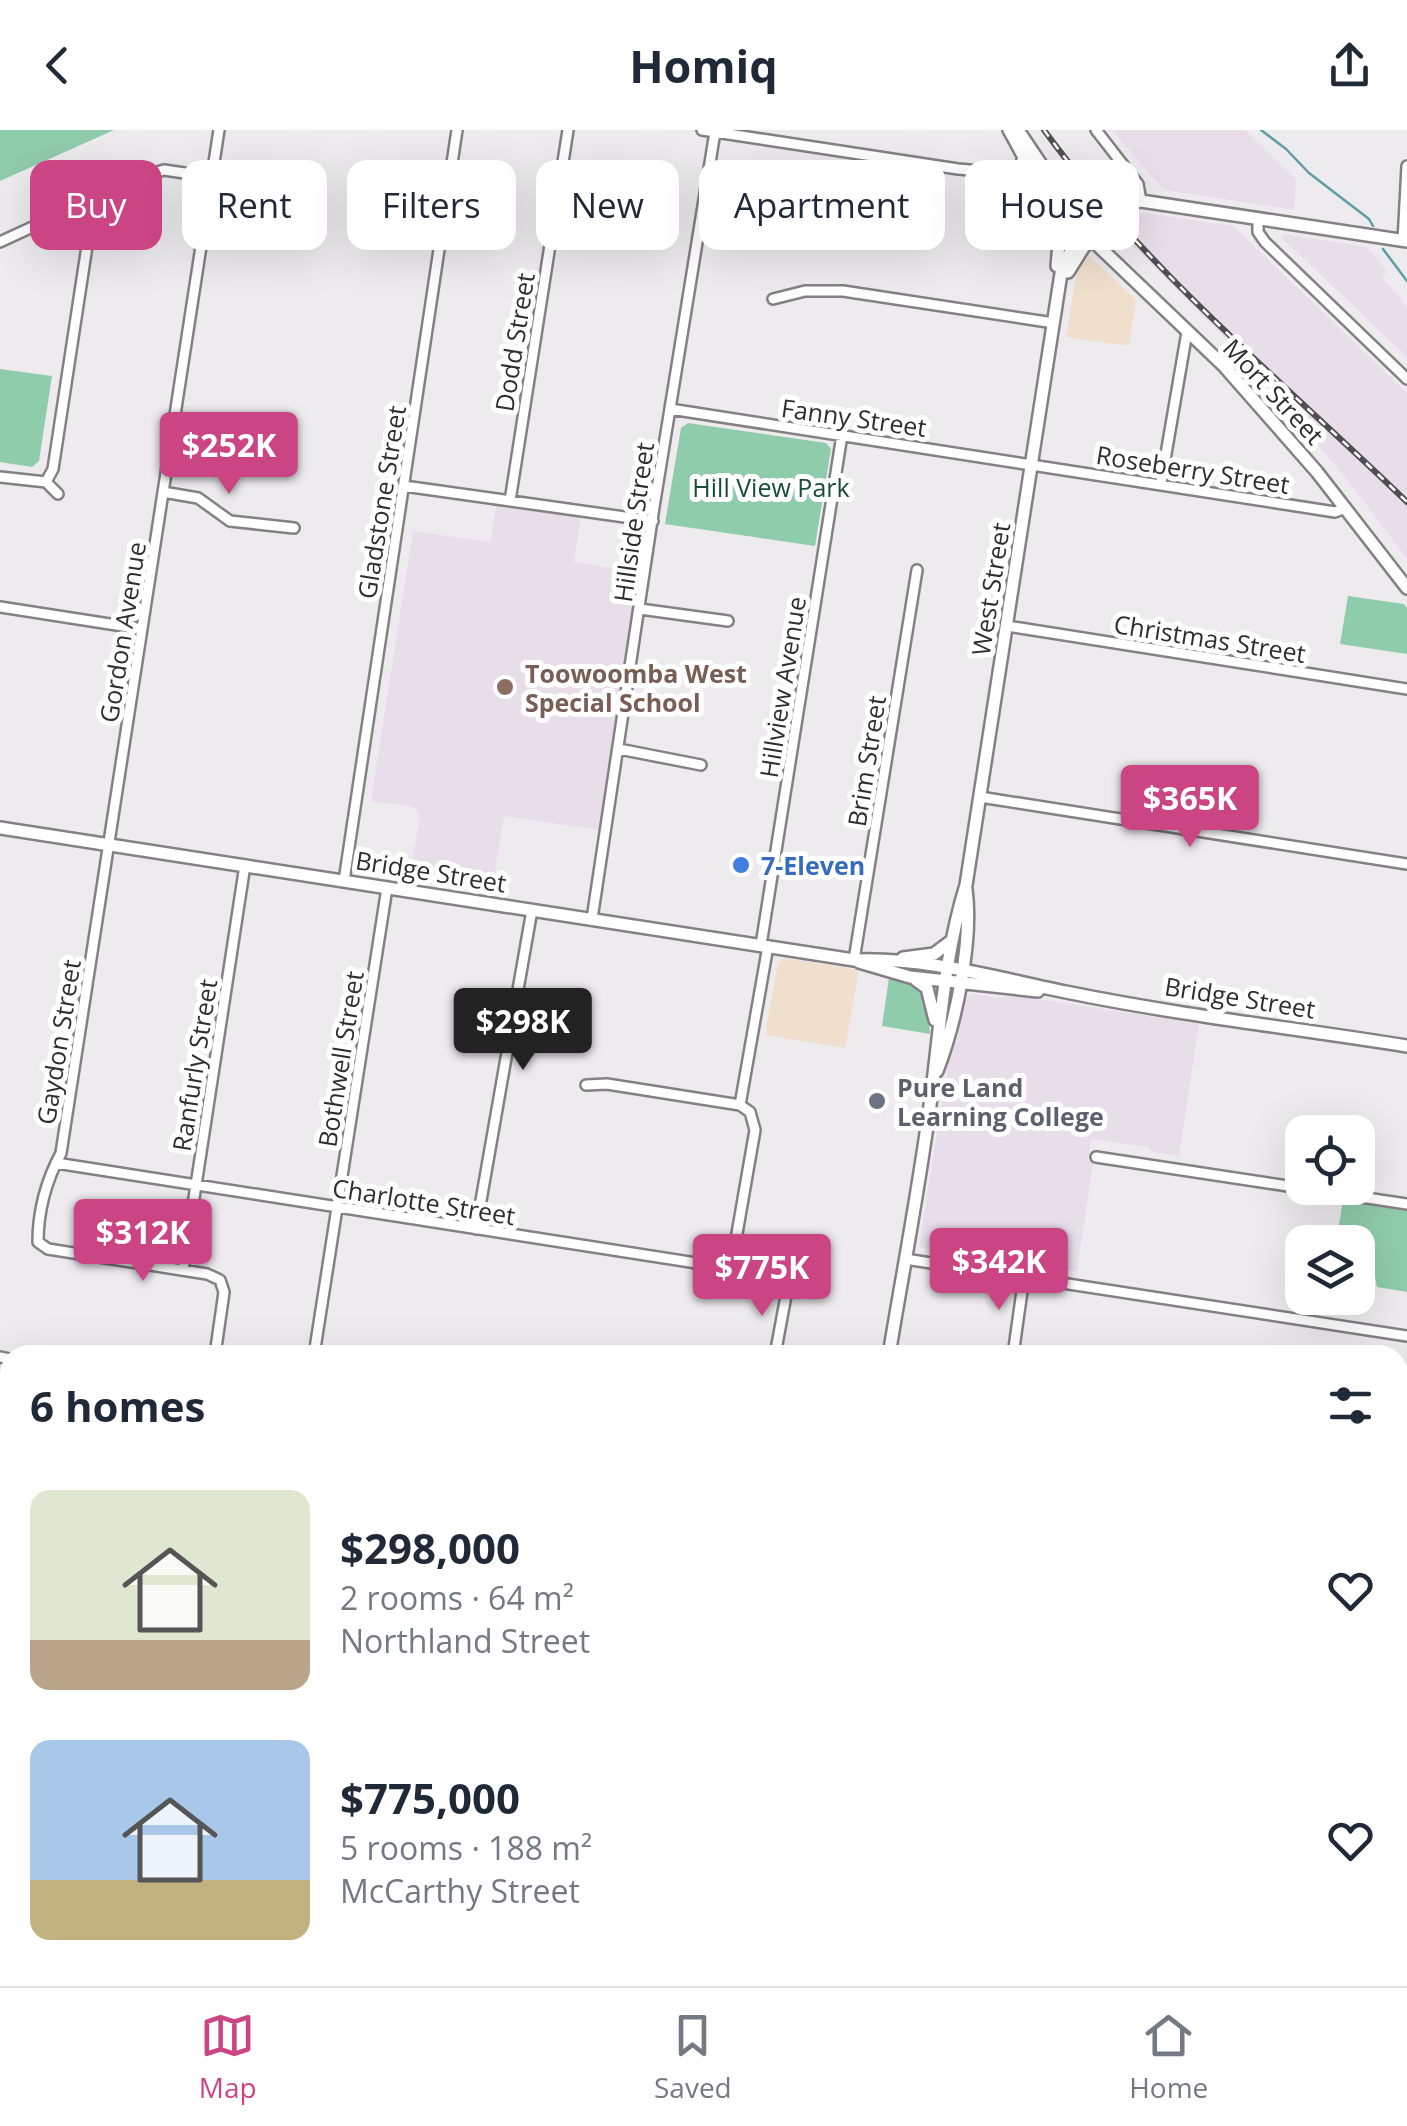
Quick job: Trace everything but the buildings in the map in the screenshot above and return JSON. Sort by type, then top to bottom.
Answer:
[{"type":"main road","name":"Mort Street","points":[[1009,130],[1027,160]]},
{"type":"main road","name":"Mort Street","points":[[1018,130],[1037,160]]},
{"type":"main road","points":[[1139,202],[1401,240]]},
{"type":"main road","points":[[1059,285],[1060,250]]},
{"type":"main road","name":"West Street","points":[[933,1080],[947,1045],[952,938],[966,885],[1062,267],[1075,250]]},
{"type":"main road","name":"West Street","points":[[1058,300],[1078,250]]},
{"type":"main road","name":"Mort Street","points":[[1102,250],[1224,366],[1346,508],[1407,588]]},
{"type":"main road","name":"Bridge Street","points":[[0,828],[854,960],[910,977],[953,977]]},
{"type":"main road","name":"West Street","points":[[891,1345],[933,1080],[935,1044],[970,915],[966,885]]},
{"type":"main road","points":[[879,959],[934,954],[945,949],[952,938]]},
{"type":"main road","name":"Bridge Street","points":[[854,960],[879,959],[953,977],[1407,1046]]},
{"type":"main road","points":[[910,977],[923,984],[929,993],[935,1044]]},
{"type":"street","name":"Gordon Avenue","points":[[215,160],[219,130]]},
{"type":"street","name":"Gladstone Street","points":[[344,880],[457,130]]},
{"type":"street","name":"Dodd Street","points":[[510,500],[568,130]]},
{"type":"street","points":[[702,130],[1005,173],[1018,168],[1024,155]]},
{"type":"street","points":[[807,146],[808,130]]},
{"type":"street","points":[[1096,130],[1119,160]]},
{"type":"street","name":"Hillside Street","points":[[592,919],[715,132]]},
{"type":"street","points":[[1401,240],[1407,166]]},
{"type":"street","points":[[958,169],[965,171]]},
{"type":"street","points":[[1258,218],[1258,232],[1265,242],[1407,379]]},
{"type":"street","points":[[0,242],[30,228]]},
{"type":"street","points":[[46,482],[53,468],[86,250]]},
{"type":"street","name":"Gordon Avenue","points":[[110,844],[201,250]]},
{"type":"street","points":[[773,299],[805,291],[843,291],[1054,323]]},
{"type":"street","points":[[1161,484],[1187,332]]},
{"type":"street","name":"Fanny Street","points":[[670,410],[1032,464]]},
{"type":"street","name":"Hillview Avenue","points":[[740,1105],[842,436]]},
{"type":"street","name":"Roseberry Street","points":[[1032,464],[1335,512],[1346,508]]},
{"type":"street","points":[[0,477],[46,482],[58,494]]},
{"type":"street","points":[[404,486],[653,521]]},
{"type":"street","points":[[164,492],[198,498],[230,521],[294,528]]},
{"type":"street","name":"Brim Street","points":[[854,960],[918,570]]},
{"type":"street","points":[[0,607],[142,629]]},
{"type":"street","points":[[640,609],[728,621]]},
{"type":"street","name":"Christmas Street","points":[[1007,626],[1407,689]]},
{"type":"street","points":[[620,749],[701,765]]},
{"type":"street","points":[[980,798],[1407,864]]},
{"type":"street","name":"Gaydon Street","points":[[110,844],[61,1153],[46,1178],[38,1242],[48,1249],[183,1270]]},
{"type":"street","name":"Ranfurly Street","points":[[183,1270],[245,865]]},
{"type":"street","name":"Bothwell Street","points":[[316,1345],[387,888]]},
{"type":"street","points":[[476,1229],[532,910]]},
{"type":"street","points":[[586,1085],[606,1084],[740,1105],[750,1112],[756,1130],[731,1268]]},
{"type":"street","points":[[1096,1157],[1407,1204]]},
{"type":"street","name":"Charlotte Street","points":[[56,1163],[773,1275],[783,1282],[786,1296],[777,1345]]},
{"type":"street","points":[[905,1259],[1407,1336]]},
{"type":"street","points":[[183,1270],[220,1280],[224,1292],[216,1345]]},
{"type":"street","points":[[1014,1345],[1024,1277]]},
{"type":"shaded area","points":[[1112,130],[1245,130],[1296,179],[1294,210],[1164,190]]},
{"type":"shaded area","points":[[1139,215],[1233,226],[1407,393],[1407,559],[1350,483],[1234,347],[1137,250]]},
{"type":"shaded area","points":[[1283,234],[1367,247],[1387,271],[1382,278],[1407,307],[1407,357],[1281,237]]},
{"type":"shaded area","points":[[1089,256],[1136,300],[1129,346],[1066,337],[1077,270]]},
{"type":"shaded area","name":"Toowoomba West Special School","points":[[497,503],[581,515],[574,562],[638,572],[598,830],[504,816],[492,889],[410,876],[420,815],[413,807],[371,801],[413,531],[490,542]]},
{"type":"shaded area","points":[[785,958],[859,970],[845,1048],[765,1035],[778,963]]},
{"type":"shaded area","points":[[968,995],[996,998],[1019,996],[1199,1024],[1179,1156],[1091,1139],[1088,1161],[1093,1162],[1077,1271],[919,1247],[948,1063],[958,1036],[963,1002]]},
{"type":"green space","points":[[0,130],[114,130],[47,160],[30,160],[30,168],[0,181]]},
{"type":"green space","points":[[0,369],[52,376],[39,461],[32,467],[0,462]]},
{"type":"green space","name":"Hill View Park","points":[[688,423],[826,443],[831,449],[815,546],[665,524],[681,428]]},
{"type":"green space","points":[[1348,596],[1404,604],[1407,654],[1340,644]]},
{"type":"green space","points":[[889,978],[912,984],[923,994],[930,1034],[882,1026]]},
{"type":"green space","points":[[1342,1205],[1407,1211],[1407,1292],[1377,1287],[1375,1225],[1339,1225]]},
{"type":"waterway","points":[[1261,130],[1373,226]]},
{"type":"waterway","points":[[1383,249],[1407,281]]},
{"type":"railway","points":[[1044,130],[1171,278],[1407,502]]},
{"type":"place","name":"Toowoomba West Special School","points":[[505,687]]},
{"type":"place","name":"7-Eleven","points":[[741,865]]},
{"type":"place","name":"Pure Land Learning College","points":[[877,1101]]}]
